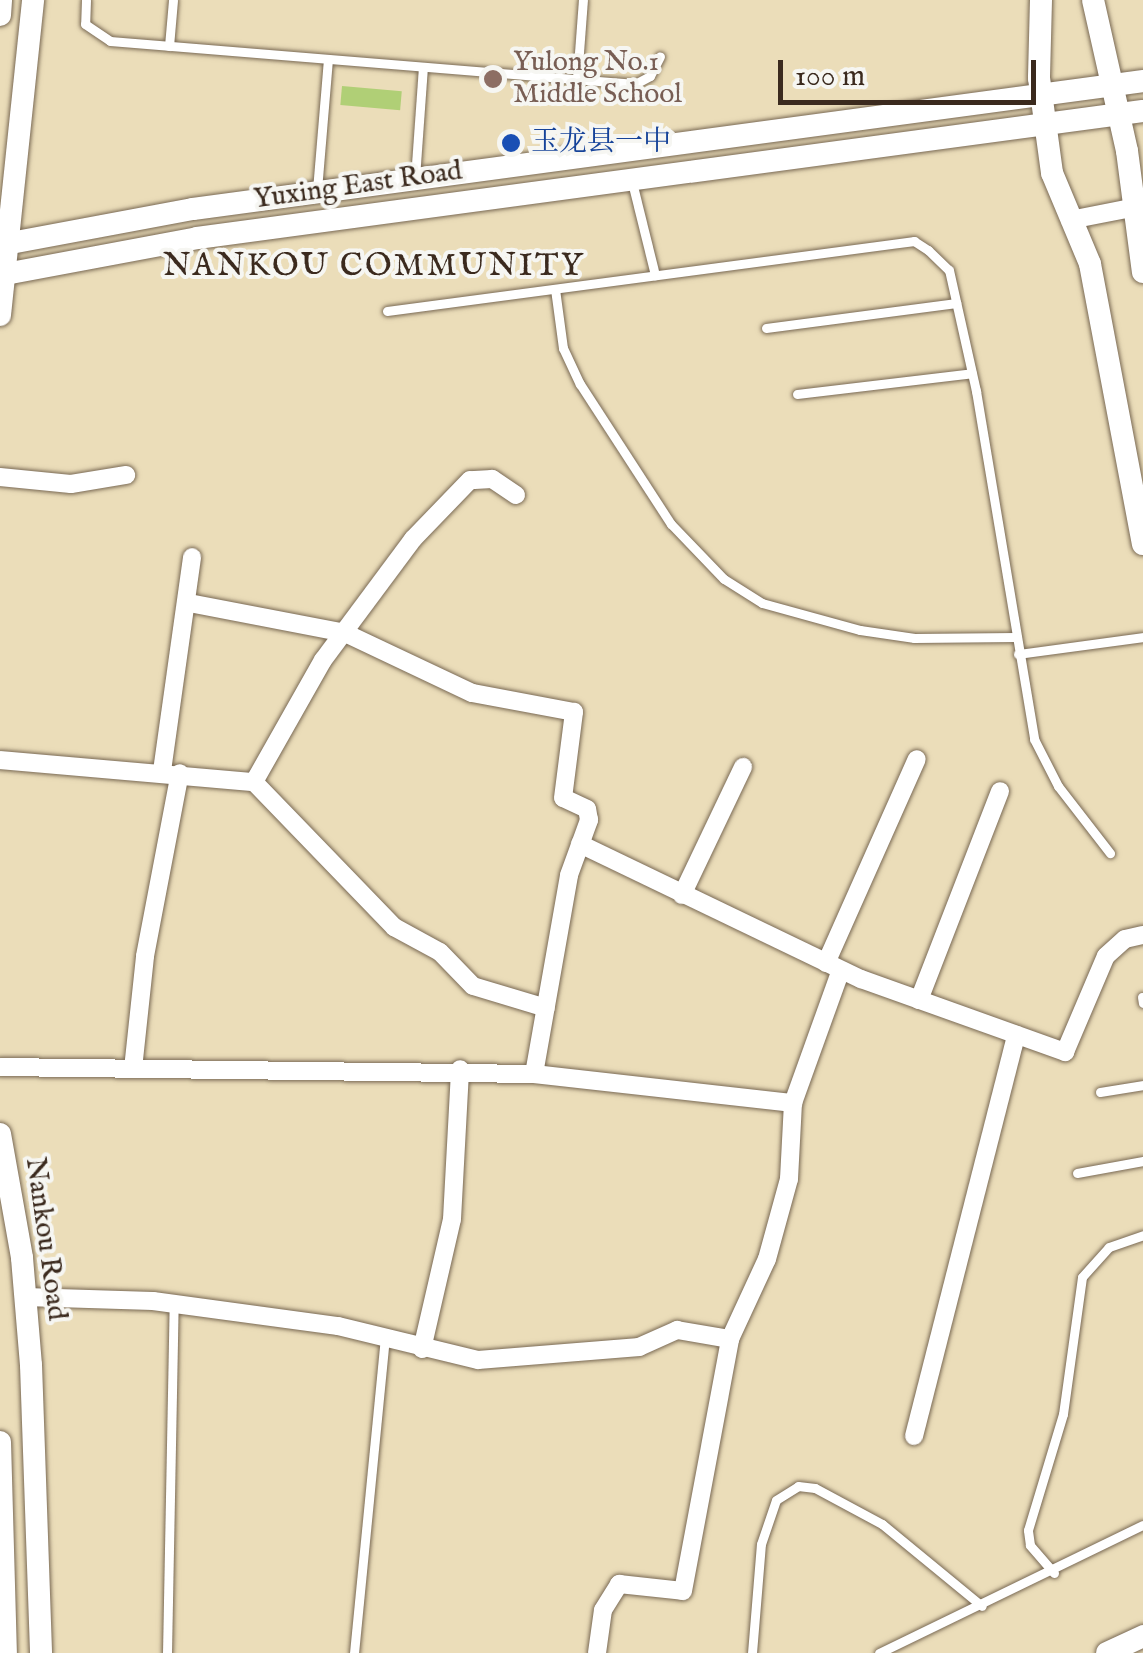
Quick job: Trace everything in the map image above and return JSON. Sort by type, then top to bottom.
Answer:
[{"type":"main road","points":[[0,15],[1,0]]},
{"type":"main road","points":[[0,315],[32,0]]},
{"type":"main road","points":[[1041,0],[1041,95],[1052,173],[1090,264],[1143,544]]},
{"type":"main road","points":[[1093,0],[1136,207],[1143,272]]},
{"type":"main road","name":"Yuxing East Road","points":[[6,244],[317,192],[1143,81]]},
{"type":"main road","name":"Yuxing East Road","points":[[3,274],[197,238],[1143,111]]},
{"type":"main road","name":"Nankou Road","points":[[0,1134],[25,1297],[41,1653]]},
{"type":"main road","points":[[0,1442],[6,1653]]},
{"type":"main road","points":[[1107,1653],[1143,1636]]},
{"type":"street","points":[[1070,220],[1136,207]]},
{"type":"street","points":[[0,476],[71,484],[126,475]]},
{"type":"street","points":[[254,782],[345,633],[413,539],[470,480],[492,479],[516,495]]},
{"type":"street","points":[[133,1068],[171,772],[192,557]]},
{"type":"street","points":[[189,603],[345,633],[472,693],[574,712],[562,798],[587,809],[534,1074]]},
{"type":"street","points":[[597,1653],[606,1600],[619,1584],[683,1591],[730,1340],[779,1220],[790,1179],[793,1103],[833,966],[917,759]]},
{"type":"street","points":[[0,760],[254,782],[394,927],[440,952],[473,986],[546,1008]]},
{"type":"street","points":[[682,895],[743,768]]},
{"type":"street","points":[[919,1000],[1000,791]]},
{"type":"street","points":[[580,844],[833,966],[1064,1052],[1106,956],[1125,939],[1143,935]]},
{"type":"street","points":[[914,1436],[1016,1034]]},
{"type":"street","points":[[0,1067],[460,1068],[793,1103]]},
{"type":"street","points":[[422,1349],[452,1218],[460,1068]]},
{"type":"street","points":[[25,1297],[174,1304],[385,1338],[478,1360],[640,1347],[677,1330],[730,1340]]},
{"type":"lane","points":[[86,0],[85,24],[102,38],[170,46],[635,84],[650,76],[660,56]]},
{"type":"lane","points":[[170,46],[173,0]]},
{"type":"lane","points":[[577,79],[583,0]]},
{"type":"lane","points":[[317,192],[328,58]]},
{"type":"lane","points":[[415,179],[423,66]]},
{"type":"lane","points":[[632,180],[655,275]]},
{"type":"lane","points":[[388,312],[914,242],[949,270],[972,373],[1018,654],[1040,754],[1110,853]]},
{"type":"lane","points":[[555,289],[558,329],[580,384],[670,524],[724,579],[762,603],[860,630],[914,638],[1016,637]]},
{"type":"lane","points":[[766,328],[956,303]]},
{"type":"lane","points":[[797,394],[972,373]]},
{"type":"lane","points":[[1018,654],[1143,637]]},
{"type":"lane","points":[[1100,1092],[1143,1085]]},
{"type":"lane","points":[[1077,1173],[1143,1161]]},
{"type":"lane","points":[[1054,1573],[1030,1545],[1028,1530],[1064,1414],[1082,1276],[1098,1254],[1143,1235]]},
{"type":"lane","points":[[168,1653],[174,1304]]},
{"type":"lane","points":[[354,1653],[385,1338]]},
{"type":"lane","points":[[752,1653],[761,1544],[776,1500],[798,1486],[816,1488],[882,1524],[982,1606]]},
{"type":"lane","points":[[879,1653],[1054,1573],[1143,1525]]},
{"type":"green space","points":[[342,86],[402,91],[400,110],[340,105]]},
{"type":"place","name":"Yulong No.1 Middle School","points":[[493,79]]},
{"type":"place","name":"玉龙县一中","points":[[511,143]]},
{"type":"district","name":"NANKOU COMMUNITY","points":[[374,267]]}]
